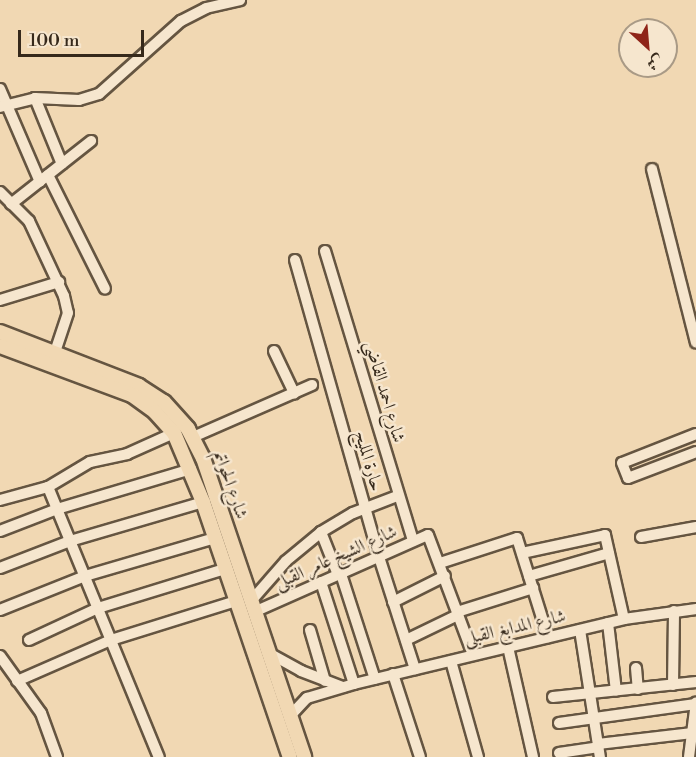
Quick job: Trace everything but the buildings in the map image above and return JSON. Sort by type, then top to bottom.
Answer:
[{"type":"main road","name":"شارع الحواتم","points":[[0,332],[55,352],[153,394],[173,412],[193,438],[222,544],[225,569],[247,605],[290,757]]},
{"type":"main road","name":"شارع الحواتم","points":[[0,346],[132,395],[155,412],[174,434],[191,469],[267,652],[304,757]]},
{"type":"street","points":[[5,105],[35,98],[79,100],[99,94],[181,21],[206,8],[240,0]]},
{"type":"street","points":[[0,89],[5,105],[105,289]]},
{"type":"street","points":[[35,98],[62,164]]},
{"type":"street","points":[[11,204],[91,141]]},
{"type":"street","points":[[652,168],[696,341]]},
{"type":"street","points":[[0,192],[29,221],[59,282],[68,313],[55,352]]},
{"type":"street","name":"شارع احمد القاضي","points":[[325,251],[412,542]]},
{"type":"street","name":"حارة المليح","points":[[295,260],[379,557],[415,669]]},
{"type":"street","points":[[0,300],[59,282]]},
{"type":"street","points":[[274,351],[294,393]]},
{"type":"street","points":[[193,438],[312,385]]},
{"type":"street","points":[[0,500],[48,487],[90,462],[127,454],[174,434]]},
{"type":"street","points":[[693,435],[695,455],[628,478],[622,463],[693,435]]},
{"type":"street","points":[[0,531],[57,509],[191,469]]},
{"type":"street","points":[[48,487],[159,757]]},
{"type":"street","points":[[247,605],[286,561],[321,532],[365,508],[397,496]]},
{"type":"street","points":[[0,568],[70,541],[204,502]]},
{"type":"street","points":[[641,537],[696,527]]},
{"type":"street","points":[[321,532],[339,574],[375,678]]},
{"type":"street","points":[[522,553],[602,534],[609,553],[624,619]]},
{"type":"street","name":"شارع الشيخ عامر القبلى","points":[[17,681],[111,640],[247,605],[321,582],[412,542],[431,537],[440,563]]},
{"type":"street","points":[[472,656],[440,563],[517,538],[548,638]]},
{"type":"street","points":[[0,610],[85,576],[222,544]]},
{"type":"street","points":[[529,576],[609,553]]},
{"type":"street","points":[[29,639],[98,608],[225,569]]},
{"type":"street","points":[[393,602],[444,576]]},
{"type":"street","points":[[267,652],[325,681],[349,685],[321,582]]},
{"type":"street","points":[[406,640],[458,614],[533,588]]},
{"type":"street","name":"شارع المدابغ القبلى","points":[[290,716],[308,698],[375,678],[624,619],[696,609]]},
{"type":"street","points":[[674,611],[674,685]]},
{"type":"street","points":[[608,623],[616,691]]},
{"type":"street","points":[[310,630],[325,681]]},
{"type":"street","points":[[580,630],[599,749]]},
{"type":"street","points":[[508,647],[533,757]]},
{"type":"street","points":[[0,656],[41,713],[57,757]]},
{"type":"street","points":[[451,661],[478,757]]},
{"type":"street","points":[[636,668],[638,688]]},
{"type":"street","points":[[393,674],[420,757]]},
{"type":"street","points":[[553,697],[696,682]]},
{"type":"street","points":[[559,723],[594,716],[696,703],[689,757]]},
{"type":"street","points":[[560,753],[599,749],[692,733]]}]
